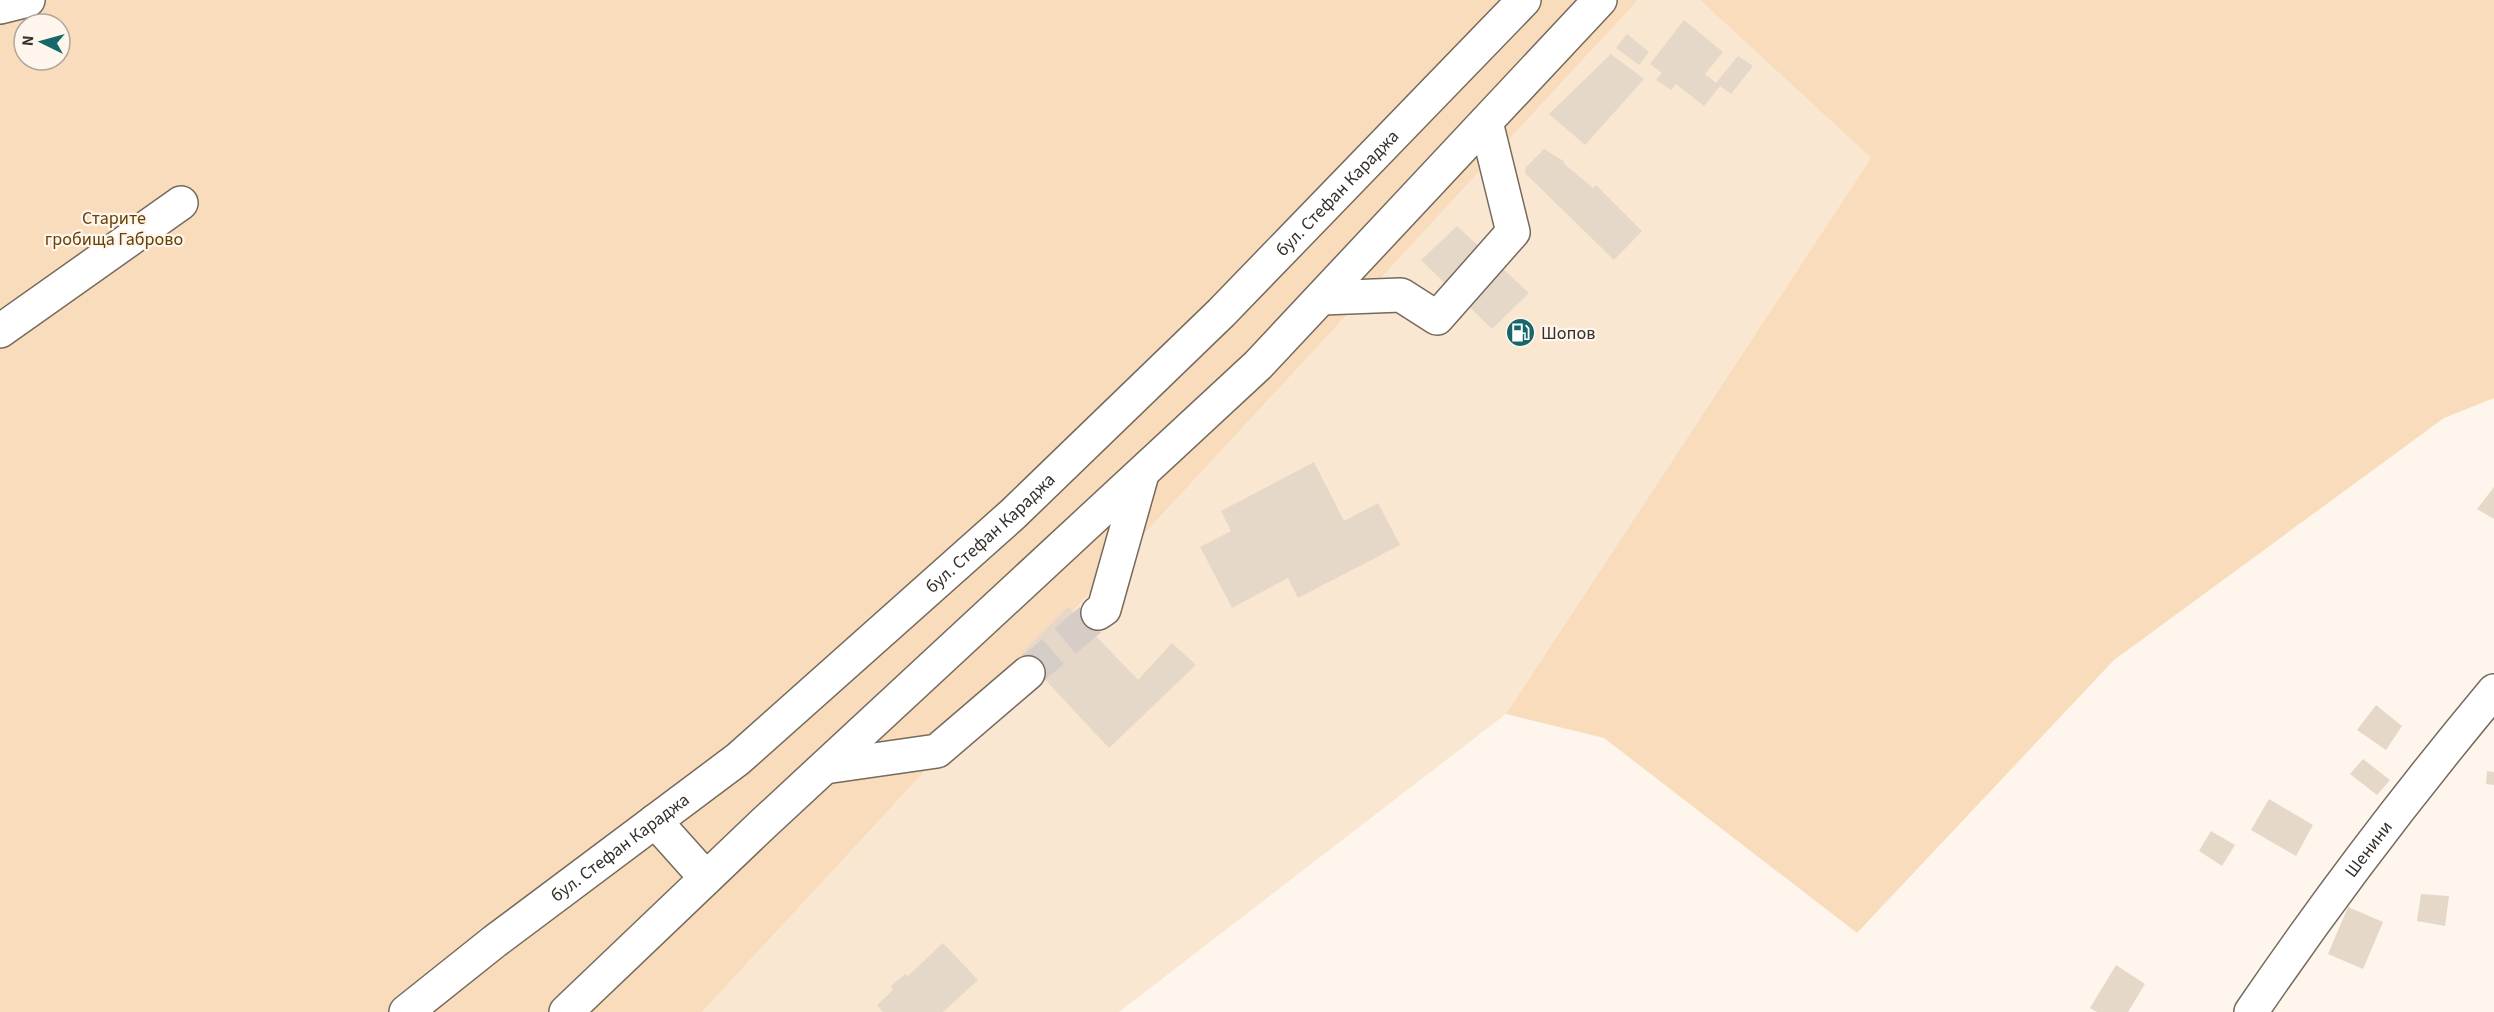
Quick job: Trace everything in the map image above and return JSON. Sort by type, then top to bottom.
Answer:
[{"type":"main road","points":[[0,7],[28,0]]},
{"type":"main road","name":"бул. Стефан Караджа","points":[[406,1012],[495,941],[738,759],[1013,514],[1221,313],[1524,0]]},
{"type":"main road","points":[[566,1012],[706,878],[1258,365],[1600,0]]},
{"type":"main road","points":[[1322,298],[1401,296],[1437,318],[1513,232],[1486,122]]},
{"type":"main road","points":[[0,331],[181,203]]},
{"type":"main road","points":[[1098,613],[1104,609],[1142,474]]},
{"type":"main road","points":[[825,767],[938,751],[1028,673]]},
{"type":"main road","name":"Шенини","points":[[2251,1012],[2301,940],[2461,730],[2494,691]]},
{"type":"main road","points":[[655,821],[706,878]]},
{"type":"shaded area","points":[[1638,0],[1700,0],[1871,158],[1506,714],[1119,1012],[702,1012]]},
{"type":"green space","name":"Старите гробища Габрово","points":[[0,0],[1638,0],[702,1012],[0,1012]]},
{"type":"green space","points":[[1700,0],[2494,0],[2494,398],[2444,418],[2114,660],[1857,933],[1604,738],[1506,714],[1871,158]]},
{"type":"building","points":[[1684,20],[1723,52],[1705,74],[1716,83],[1738,56],[1753,66],[1731,94],[1720,86],[1704,106],[1676,84],[1671,90],[1656,80],[1662,73],[1650,64]]},
{"type":"building","points":[[1627,34],[1649,52],[1639,65],[1616,48]]},
{"type":"building","points":[[1611,54],[1644,79],[1585,145],[1549,114]]},
{"type":"building","points":[[1544,149],[1565,162],[1563,163],[1593,188],[1596,185],[1642,231],[1614,260],[1525,173],[1526,167]]},
{"type":"building","points":[[1457,226],[1529,293],[1492,329],[1421,260]]},
{"type":"building","points":[[1314,462],[1344,521],[1378,503],[1400,545],[1298,598],[1288,578],[1232,608],[1200,547],[1231,531],[1221,511]]},
{"type":"building","points":[[2494,487],[2494,519],[2477,509]]},
{"type":"building","points":[[1068,607],[1138,680],[1172,643],[1196,665],[1109,748],[1021,654]]},
{"type":"building","points":[[2376,705],[2402,726],[2386,750],[2357,730]]},
{"type":"building","points":[[2363,759],[2390,780],[2377,795],[2350,774]]},
{"type":"building","points":[[2487,771],[2494,772],[2494,785],[2486,784]]},
{"type":"building","points":[[2269,799],[2313,825],[2296,856],[2251,830]]},
{"type":"building","points":[[2211,831],[2235,845],[2222,866],[2199,851]]},
{"type":"building","points":[[2421,894],[2449,896],[2445,926],[2417,921]]},
{"type":"building","points":[[2348,907],[2383,922],[2363,969],[2328,954]]},
{"type":"building","points":[[943,943],[978,980],[943,1012],[883,1012],[877,1005],[893,990],[891,986],[905,974],[908,976]]},
{"type":"building","points":[[2116,965],[2145,984],[2128,1012],[2097,1012],[2090,1008]]},
{"type":"tunnel","points":[[1028,673],[1098,613]]},
{"type":"place","name":"Шопов","points":[[1520,333]]}]
